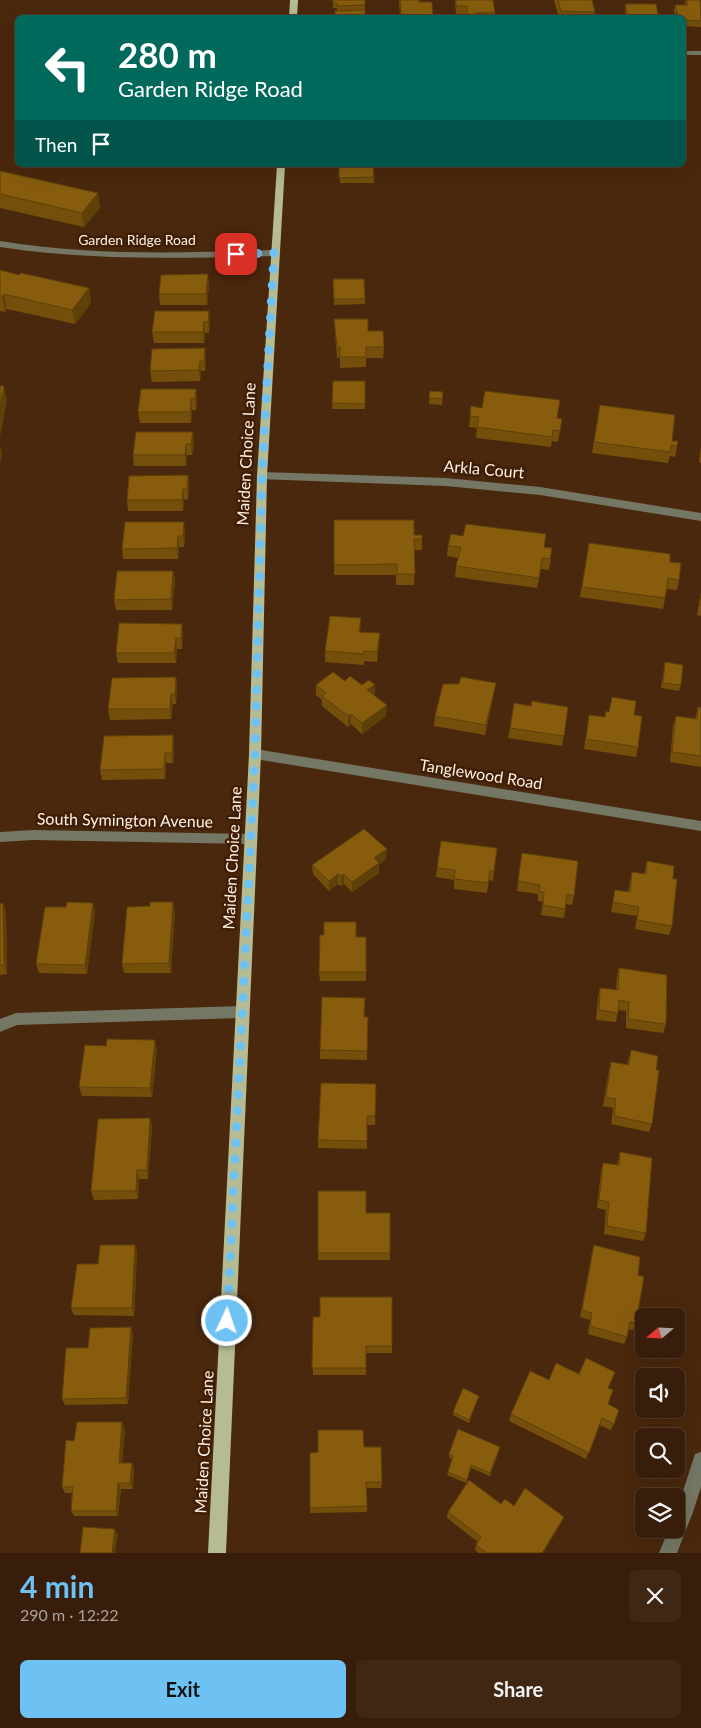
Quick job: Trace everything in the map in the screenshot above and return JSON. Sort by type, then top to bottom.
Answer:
[{"type":"main road","points":[[293,15],[294,0]]},
{"type":"main road","name":"Maiden Choice Lane","points":[[217,1553],[255,754],[262,476],[274,253],[281,167]]},
{"type":"street","points":[[686,53],[701,53]]},
{"type":"street","name":"Garden Ridge Road","points":[[0,244],[27,249],[80,254],[274,253]]},
{"type":"street","name":"Arkla Court","points":[[262,476],[446,482],[540,491],[701,517]]},
{"type":"street","name":"Tanglewood Road","points":[[255,754],[701,826]]},
{"type":"street","name":"South Symington Avenue","points":[[0,837],[33,835],[250,839]]},
{"type":"street","points":[[0,1026],[16,1019],[242,1012]]},
{"type":"street","points":[[668,1553],[685,1512],[701,1460]]},
{"type":"building","points":[[333,0],[365,0],[365,5],[337,6],[337,3],[333,3]]},
{"type":"building","points":[[400,0],[432,2],[433,15],[401,15]]},
{"type":"building","points":[[456,0],[493,0],[495,12],[468,15],[467,6],[456,6]]},
{"type":"building","points":[[558,0],[592,0],[595,12],[561,11]]},
{"type":"building","points":[[686,0],[700,0],[701,21],[686,20],[686,15],[678,15],[675,5],[688,5]]},
{"type":"building","points":[[625,4],[656,4],[658,15],[627,15]]},
{"type":"building","points":[[365,10],[365,15],[335,15],[335,11]]},
{"type":"building","points":[[339,167],[373,167],[374,177],[339,178]]},
{"type":"building","points":[[0,171],[98,193],[82,213],[0,194]]},
{"type":"building","points":[[0,270],[89,288],[72,310],[4,294],[2,297],[0,296]]},
{"type":"building","points":[[208,274],[206,294],[159,294],[161,275]]},
{"type":"building","points":[[333,279],[364,279],[365,299],[334,299]]},
{"type":"building","points":[[155,311],[209,311],[208,322],[204,322],[203,332],[152,332]]},
{"type":"building","points":[[334,319],[368,319],[368,331],[383,331],[384,347],[366,347],[366,357],[340,357],[340,347],[337,347]]},
{"type":"building","points":[[205,348],[204,361],[200,361],[199,370],[150,371],[152,349]]},
{"type":"building","points":[[333,381],[365,381],[365,404],[332,403]]},
{"type":"building","points":[[0,386],[4,386],[0,407]]},
{"type":"building","points":[[141,389],[196,389],[195,399],[191,399],[190,412],[138,412]]},
{"type":"building","points":[[430,391],[443,392],[442,399],[429,398]]},
{"type":"building","points":[[485,391],[560,400],[557,418],[562,419],[560,431],[553,430],[552,437],[477,427],[479,417],[470,416],[471,406],[482,408]]},
{"type":"building","points":[[600,405],[675,415],[672,441],[678,441],[677,446],[671,445],[670,452],[594,442]]},
{"type":"building","points":[[136,432],[193,432],[191,444],[186,444],[185,455],[133,455]]},
{"type":"building","points":[[188,475],[187,489],[183,489],[182,500],[127,500],[129,476]]},
{"type":"building","points":[[334,520],[414,520],[414,535],[422,535],[422,539],[414,539],[415,574],[397,574],[397,564],[334,565]]},
{"type":"building","points":[[125,522],[184,522],[183,536],[178,536],[177,548],[122,549]]},
{"type":"building","points":[[466,524],[546,534],[544,547],[552,548],[550,559],[542,558],[539,578],[456,566],[461,547],[448,546],[451,534],[463,536]]},
{"type":"building","points":[[589,543],[670,554],[670,562],[681,563],[679,580],[668,578],[665,598],[582,587]]},
{"type":"building","points":[[117,571],[173,571],[171,599],[114,600]]},
{"type":"building","points":[[330,616],[361,618],[359,632],[380,633],[377,652],[364,651],[364,654],[325,651]]},
{"type":"building","points":[[119,623],[182,624],[181,638],[176,638],[174,653],[116,653]]},
{"type":"building","points":[[665,662],[683,665],[681,685],[663,683]]},
{"type":"building","points":[[333,672],[345,681],[350,676],[362,685],[369,680],[375,685],[367,690],[387,705],[362,723],[351,714],[348,716],[322,696],[326,693],[316,685]]},
{"type":"building","points":[[176,677],[175,694],[171,694],[170,709],[108,709],[112,678]]},
{"type":"building","points":[[461,677],[496,683],[486,725],[435,716],[443,684],[459,684]]},
{"type":"building","points":[[612,697],[636,701],[634,715],[642,716],[638,747],[586,739],[589,715],[605,717],[606,711],[609,712]]},
{"type":"building","points":[[532,701],[568,707],[564,736],[510,728],[514,703],[531,706]]},
{"type":"building","points":[[698,707],[701,708],[701,756],[672,752],[676,716],[697,719]]},
{"type":"building","points":[[173,735],[172,753],[165,753],[164,769],[100,770],[104,736]]},
{"type":"building","points":[[364,829],[387,849],[374,858],[379,863],[352,882],[344,874],[341,876],[338,874],[329,881],[312,865]]},
{"type":"building","points":[[441,841],[497,848],[494,871],[490,871],[488,883],[454,879],[455,870],[437,868]]},
{"type":"building","points":[[522,853],[578,861],[574,896],[567,894],[565,909],[543,905],[544,892],[539,891],[540,885],[518,881]]},
{"type":"building","points":[[647,861],[674,866],[673,879],[677,879],[672,926],[637,920],[639,907],[613,902],[615,890],[630,892],[632,872],[646,874]]},
{"type":"building","points":[[67,902],[93,903],[85,965],[36,964],[45,907],[66,907]]},
{"type":"building","points":[[150,902],[173,902],[169,963],[122,964],[127,907],[150,906]]},
{"type":"building","points":[[3,903],[4,965],[0,965],[0,904]]},
{"type":"building","points":[[324,922],[356,922],[356,937],[366,937],[366,972],[319,972],[320,935],[324,935]]},
{"type":"building","points":[[619,968],[667,975],[666,1024],[628,1019],[629,1002],[619,1000],[618,1013],[599,1010],[600,988],[618,990]]},
{"type":"building","points":[[322,997],[365,998],[364,1017],[368,1017],[367,1051],[320,1050]]},
{"type":"building","points":[[107,1039],[155,1040],[150,1088],[79,1087],[85,1045],[106,1046]]},
{"type":"building","points":[[631,1050],[658,1056],[656,1070],[659,1070],[652,1124],[614,1116],[616,1099],[606,1097],[611,1062],[629,1065]]},
{"type":"building","points":[[321,1083],[376,1084],[375,1116],[367,1116],[367,1141],[318,1140]]},
{"type":"building","points":[[150,1118],[147,1170],[137,1170],[136,1191],[91,1191],[98,1119]]},
{"type":"building","points":[[620,1152],[652,1158],[646,1233],[607,1226],[609,1202],[599,1200],[603,1163],[619,1165]]},
{"type":"building","points":[[318,1191],[366,1191],[366,1213],[390,1213],[390,1253],[318,1253]]},
{"type":"building","points":[[100,1245],[135,1245],[132,1308],[71,1308],[77,1264],[98,1264]]},
{"type":"building","points":[[594,1245],[640,1257],[638,1275],[644,1277],[639,1308],[635,1308],[635,1323],[630,1322],[627,1337],[590,1326],[592,1313],[582,1310]]},
{"type":"building","points":[[320,1297],[392,1297],[392,1346],[366,1346],[366,1368],[312,1368],[313,1317],[320,1317]]},
{"type":"building","points":[[131,1327],[126,1398],[62,1399],[66,1348],[88,1348],[90,1328]]},
{"type":"building","points":[[586,1358],[615,1372],[608,1388],[613,1390],[608,1404],[619,1410],[614,1424],[602,1418],[589,1453],[511,1414],[530,1371],[549,1380],[556,1363],[579,1374]]},
{"type":"building","points":[[463,1388],[479,1396],[469,1420],[453,1412]]},
{"type":"building","points":[[77,1422],[122,1422],[119,1463],[132,1463],[130,1483],[118,1483],[116,1511],[71,1511],[73,1487],[62,1487],[66,1440],[74,1441]]},
{"type":"building","points":[[458,1429],[500,1447],[490,1473],[471,1465],[467,1480],[448,1472],[453,1456],[449,1454]]},
{"type":"building","points":[[318,1430],[363,1430],[364,1447],[381,1447],[382,1482],[366,1482],[367,1506],[310,1508],[310,1453],[318,1452]]},
{"type":"building","points":[[469,1480],[501,1504],[505,1499],[514,1506],[525,1488],[564,1517],[542,1553],[487,1553],[476,1545],[481,1537],[448,1512]]},
{"type":"building","points":[[83,1527],[115,1529],[112,1553],[80,1553]]},
{"type":"route","points":[[227,1321],[255,754],[262,476],[274,253],[236,254]]}]
